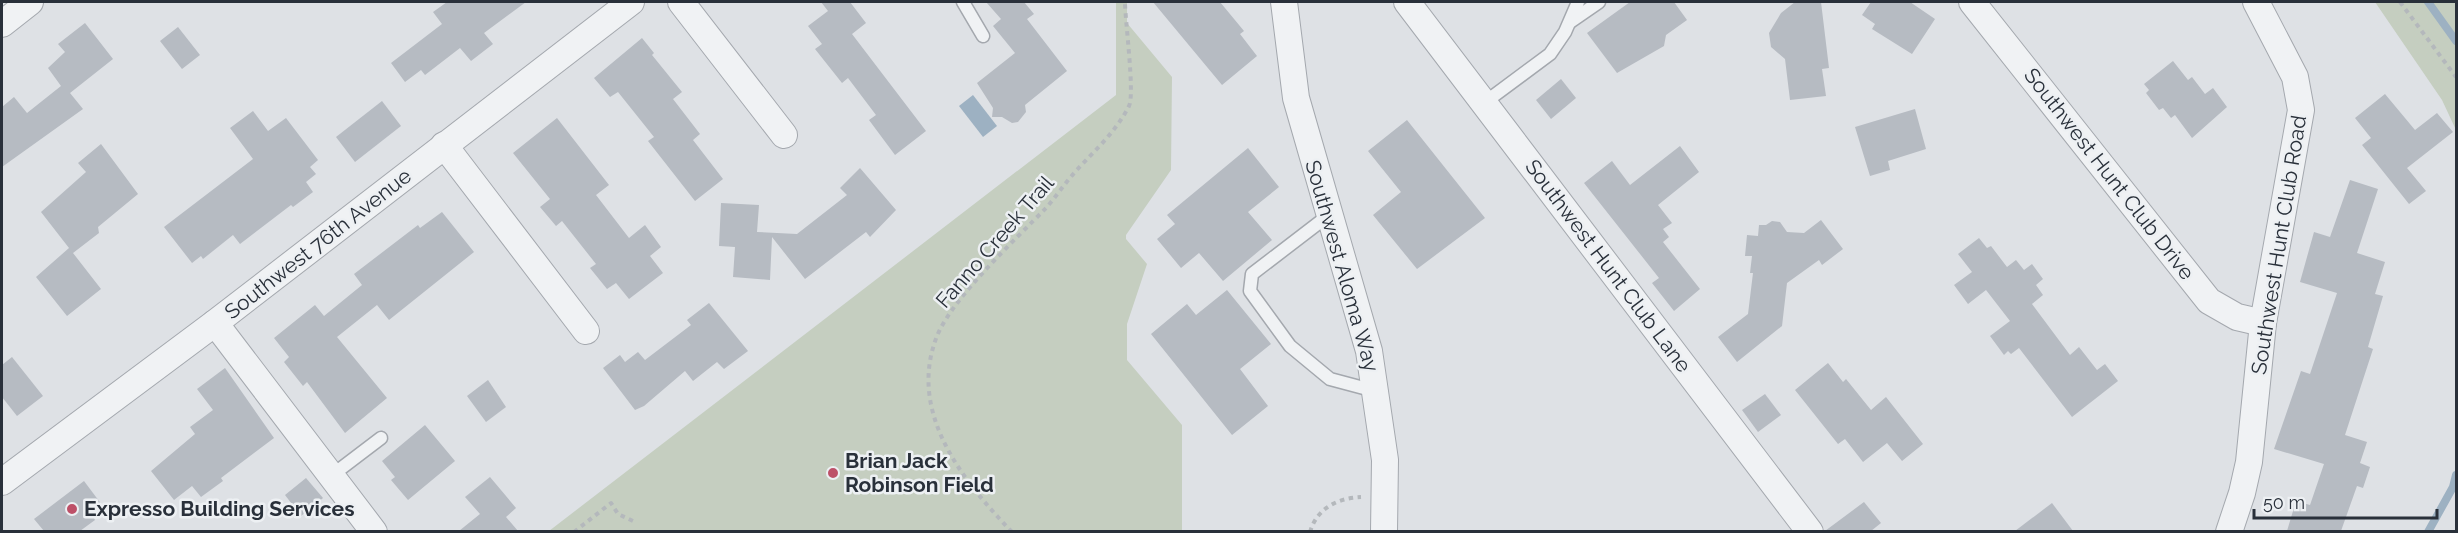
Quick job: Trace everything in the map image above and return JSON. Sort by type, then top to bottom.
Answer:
[{"type":"street","points":[[2,24],[30,2]]},
{"type":"street","name":"Southwest 76th Avenue","points":[[2,482],[215,323],[631,2]]},
{"type":"street","points":[[681,2],[784,135]]},
{"type":"street","name":"Southwest Aloma Way","points":[[1284,2],[1296,98],[1369,351],[1385,460],[1384,531]]},
{"type":"street","name":"Southwest Hunt Club Lane","points":[[1407,2],[1810,531]]},
{"type":"street","name":"Southwest Hunt Club Drive","points":[[1972,2],[2209,301],[2236,317],[2263,323]]},
{"type":"street","name":"Southwest Hunt Club Road","points":[[2229,531],[2242,493],[2252,440],[2263,323],[2301,110],[2295,76],[2256,2]]},
{"type":"street","points":[[444,145],[586,331]]},
{"type":"street","points":[[215,323],[374,531]]},
{"type":"lane","points":[[963,2],[983,36]]},
{"type":"lane","points":[[1484,103],[1550,54],[1569,23],[1578,2]]},
{"type":"lane","points":[[1569,23],[1599,2]]},
{"type":"lane","points":[[1329,215],[1252,274],[1250,291],[1290,345],[1330,379],[1376,391]]},
{"type":"lane","points":[[331,476],[381,438]]},
{"type":"path","name":"Fanno Creek Trail","points":[[1012,531],[986,505],[944,446],[934,421],[928,375],[937,336],[948,315],[1108,139],[1131,104],[1125,2]]},
{"type":"path","points":[[2400,2],[2457,77]]},
{"type":"path","points":[[1310,531],[1312,525],[1330,503],[1359,496],[1385,503]]},
{"type":"path","points":[[574,531],[611,503],[618,514],[633,521]]},
{"type":"green space","points":[[1116,2],[1127,2],[1127,23],[1172,77],[1171,170],[1126,235],[1126,239],[1147,264],[1127,324],[1127,360],[1182,425],[1182,531],[549,531],[1116,95]]},
{"type":"green space","points":[[2375,2],[2456,2],[2456,130],[2442,100]]},
{"type":"water","points":[[973,95],[997,126],[983,137],[959,106]]},
{"type":"building","points":[[447,2],[526,2],[484,33],[493,44],[471,61],[460,48],[425,75],[421,70],[405,82],[391,63],[442,24],[433,12]]},
{"type":"building","points":[[821,2],[850,2],[866,23],[852,34],[926,131],[895,155],[869,120],[876,115],[848,78],[842,83],[815,49],[822,44],[808,26],[828,11]]},
{"type":"building","points":[[986,2],[1024,2],[1034,14],[1027,19],[1067,71],[1025,105],[1026,112],[1018,122],[1012,123],[1002,117],[992,117],[993,108],[977,83],[1015,53],[993,26],[1001,19]]},
{"type":"building","points":[[1153,2],[1220,2],[1244,31],[1240,34],[1257,56],[1222,85]]},
{"type":"building","points":[[1630,2],[1674,2],[1687,20],[1666,35],[1664,46],[1617,73],[1587,33]]},
{"type":"building","points":[[1795,2],[1821,2],[1829,68],[1822,69],[1826,96],[1790,100],[1785,59],[1771,47],[1769,33],[1781,13]]},
{"type":"building","points":[[1871,2],[1910,2],[1935,19],[1912,54],[1872,29],[1875,24],[1862,15]]},
{"type":"building","points":[[85,23],[113,59],[70,93],[83,109],[2,167],[2,107],[14,97],[27,113],[61,86],[48,68],[65,52],[58,44]]},
{"type":"building","points":[[178,27],[200,55],[182,69],[160,41]]},
{"type":"building","points":[[642,38],[654,53],[652,55],[682,92],[673,99],[700,134],[693,140],[723,179],[695,201],[648,141],[654,137],[618,92],[610,97],[594,78]]},
{"type":"building","points":[[2173,61],[2188,80],[2192,77],[2205,94],[2213,88],[2227,107],[2192,138],[2175,115],[2171,118],[2163,108],[2159,110],[2146,93],[2149,90],[2144,84]]},
{"type":"building","points":[[1561,79],[1576,98],[1551,119],[1536,100]]},
{"type":"building","points":[[2385,94],[2415,130],[2437,113],[2453,132],[2407,168],[2426,191],[2409,204],[2362,145],[2371,138],[2355,118]]},
{"type":"building","points":[[382,101],[401,126],[355,162],[336,137]]},
{"type":"building","points":[[1915,109],[1926,149],[1888,161],[1890,170],[1870,176],[1855,127]]},
{"type":"building","points":[[253,111],[268,131],[286,118],[318,160],[310,167],[316,174],[306,182],[313,192],[293,207],[291,205],[240,244],[233,235],[203,259],[201,256],[192,263],[164,227],[253,159],[230,128]]},
{"type":"building","points":[[557,118],[609,185],[596,195],[629,238],[645,225],[661,247],[650,256],[663,273],[629,299],[616,283],[607,289],[590,268],[596,264],[562,221],[556,226],[540,207],[550,199],[513,153]]},
{"type":"building","points":[[1407,120],[1485,218],[1417,269],[1373,215],[1401,192],[1368,151]]},
{"type":"building","points":[[101,144],[138,194],[98,227],[99,233],[73,253],[101,289],[67,316],[36,277],[69,248],[41,212],[86,172],[78,163]]},
{"type":"building","points":[[1680,146],[1699,172],[1658,205],[1672,223],[1663,229],[1669,237],[1663,242],[1700,289],[1674,311],[1652,283],[1659,278],[1584,183],[1612,161],[1630,185]]},
{"type":"building","points":[[1248,148],[1279,187],[1248,212],[1272,240],[1223,281],[1199,253],[1181,268],[1157,239],[1175,224],[1167,215]]},
{"type":"building","points":[[860,168],[896,210],[870,237],[866,232],[805,279],[772,237],[770,280],[733,277],[735,247],[719,246],[721,203],[759,205],[757,232],[797,234],[847,195],[840,188]]},
{"type":"building","points":[[2350,180],[2378,189],[2357,253],[2385,262],[2375,294],[2383,296],[2368,347],[2373,349],[2345,435],[2367,442],[2360,463],[2370,467],[2363,488],[2357,486],[2341,531],[2287,531],[2296,501],[2310,505],[2324,464],[2274,449],[2301,371],[2310,374],[2337,293],[2300,282],[2314,232],[2330,237]]},
{"type":"building","points":[[442,212],[474,252],[389,320],[377,305],[337,337],[387,398],[345,433],[307,382],[303,386],[284,362],[289,357],[274,338],[315,305],[324,316],[362,285],[354,274],[418,225],[420,228]]},
{"type":"building","points":[[1821,220],[1843,249],[1822,265],[1819,260],[1787,283],[1782,326],[1737,362],[1718,337],[1748,314],[1753,273],[1750,273],[1752,256],[1745,256],[1747,235],[1758,236],[1759,225],[1766,225],[1772,221],[1780,222],[1787,232],[1804,233]]},
{"type":"building","points":[[1979,238],[1987,248],[1991,246],[2007,267],[2016,260],[2024,270],[2032,264],[2043,279],[2036,285],[2043,295],[2032,304],[2070,355],[2079,347],[2097,370],[2105,364],[2118,381],[2072,417],[2019,348],[2011,354],[2008,351],[2004,355],[1990,336],[2010,321],[1986,290],[1968,304],[1954,285],[1972,272],[1958,254]]},
{"type":"building","points":[[1227,290],[1271,344],[1240,369],[1268,406],[1232,435],[1151,334],[1187,304],[1196,315]]},
{"type":"building","points":[[709,303],[748,351],[724,369],[717,362],[693,381],[685,371],[644,406],[635,410],[603,368],[620,355],[625,362],[638,352],[645,360],[691,325],[687,320]]},
{"type":"building","points":[[12,357],[43,396],[17,416],[2,397],[2,365]]},
{"type":"building","points":[[1828,363],[1843,382],[1846,379],[1871,410],[1886,397],[1923,444],[1902,461],[1887,443],[1863,462],[1845,439],[1838,444],[1795,390]]},
{"type":"building","points":[[225,368],[274,438],[221,478],[223,481],[201,497],[192,486],[174,500],[151,471],[195,434],[190,427],[213,410],[197,389]]},
{"type":"building","points":[[488,380],[506,407],[486,422],[467,396]]},
{"type":"building","points":[[1765,394],[1781,415],[1758,432],[1742,410]]},
{"type":"building","points":[[425,425],[455,461],[408,500],[391,480],[395,477],[382,461]]},
{"type":"building","points":[[490,477],[516,508],[506,517],[518,531],[459,531],[480,514],[465,497]]},
{"type":"building","points":[[306,478],[323,498],[301,516],[285,495]]},
{"type":"building","name":"Expresso Building Services","points":[[84,481],[102,505],[91,513],[95,520],[80,531],[44,531],[34,519]]},
{"type":"building","points":[[1864,502],[1881,523],[1871,531],[1825,531]]},
{"type":"building","points":[[2052,503],[2073,531],[2015,531]]},
{"type":"waterway","points":[[2428,2],[2456,41]]},
{"type":"waterway","points":[[2428,532],[2453,487],[2456,475]]},
{"type":"place","name":"Brian Jack Robinson Field","points":[[833,473]]},
{"type":"place","name":"Expresso Building Services","points":[[72,509]]}]
